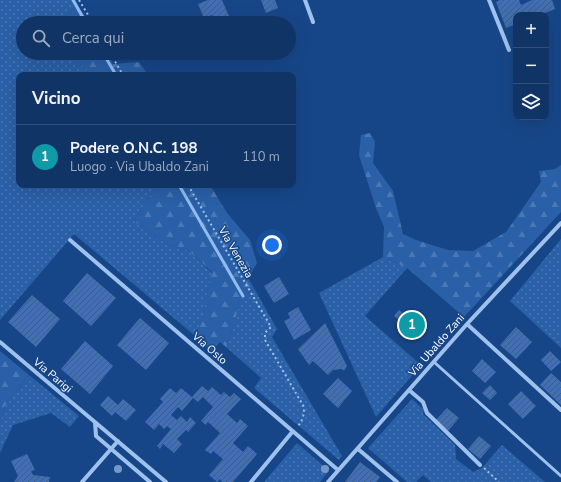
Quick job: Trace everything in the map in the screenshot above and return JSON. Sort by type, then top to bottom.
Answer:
[{"type":"street","points":[[305,0],[313,22]]},
{"type":"street","points":[[490,0],[509,50]]},
{"type":"street","name":"Via Ubaldo Zani","points":[[328,482],[467,324],[561,223]]},
{"type":"street","name":"Via Oslo","points":[[70,240],[338,470]]},
{"type":"street","points":[[467,324],[561,410]]},
{"type":"street","name":"Via Parigi","points":[[0,342],[166,482]]},
{"type":"street","points":[[409,390],[423,402],[427,413],[480,465]]},
{"type":"street","points":[[95,422],[96,436],[150,482]]},
{"type":"street","points":[[251,482],[293,432]]},
{"type":"street","points":[[82,482],[118,441]]},
{"type":"street","points":[[358,449],[396,482]]},
{"type":"street","points":[[158,482],[161,478]]},
{"type":"lane","points":[[434,362],[561,476]]},
{"type":"path","points":[[79,0],[89,16]]},
{"type":"path","points":[[114,60],[121,72]]},
{"type":"path","name":"Via Venezia","points":[[190,188],[271,327],[265,333],[265,340],[304,407],[302,422],[293,432]]},
{"type":"path","points":[[480,465],[499,482]]},
{"type":"green space","points":[[0,0],[76,0],[78,5],[65,16],[16,16],[16,60],[74,60],[86,69],[86,72],[16,72],[16,188],[157,188],[146,201],[134,221],[166,244],[189,251],[212,273],[201,324],[194,335],[74,234],[0,320]]},
{"type":"green space","points":[[78,5],[85,16],[65,16]]},
{"type":"green space","points":[[74,60],[111,60],[113,64],[139,62],[146,72],[86,72],[86,69]]},
{"type":"green space","points":[[370,133],[375,142],[373,163],[393,191],[403,234],[416,240],[448,250],[473,251],[506,232],[541,182],[539,171],[555,169],[561,165],[561,212],[464,317],[407,268],[383,257],[384,227],[376,208],[359,155],[361,135]]},
{"type":"green space","points":[[157,188],[212,188],[227,213],[250,240],[257,263],[248,278],[254,288],[239,300],[236,318],[226,347],[220,342],[212,351],[194,335],[201,324],[212,272],[189,251],[166,244],[134,221],[146,201]]},
{"type":"green space","points":[[561,239],[561,348],[510,301]]},
{"type":"green space","points":[[383,257],[407,268],[365,316],[421,365],[376,417],[319,293]]},
{"type":"green space","points":[[254,288],[277,329],[272,337],[342,456],[339,460],[254,388],[261,378],[226,347],[236,318],[239,300]]},
{"type":"green space","points":[[0,351],[29,375],[4,407],[2,418],[0,419]]},
{"type":"green space","points":[[29,375],[79,416],[70,427],[51,413],[13,425],[0,453],[0,419],[2,418],[4,407]]},
{"type":"green space","points":[[412,399],[424,410],[423,414],[455,445],[456,459],[473,472],[482,468],[502,445],[545,482],[431,482],[423,475],[416,482],[407,482],[368,448]]},
{"type":"green space","points":[[297,443],[329,471],[320,482],[264,482]]},
{"type":"building","points":[[208,0],[222,0],[229,16],[203,16],[198,4]]},
{"type":"building","points":[[261,0],[275,0],[278,8],[266,13]]},
{"type":"building","points":[[500,0],[519,0],[521,5],[532,0],[552,0],[555,9],[548,12],[513,12],[513,25],[506,28],[496,2]]},
{"type":"building","points":[[87,273],[116,298],[91,326],[63,301]]},
{"type":"building","points":[[279,277],[289,294],[274,303],[264,286]]},
{"type":"building","points":[[32,295],[60,319],[36,347],[8,322]]},
{"type":"building","points":[[298,307],[311,330],[294,340],[284,321],[290,318],[288,313]]},
{"type":"building","points":[[399,310],[405,315],[408,311],[426,327],[416,339],[398,323],[400,321],[394,316]]},
{"type":"building","points":[[140,318],[169,343],[146,370],[117,345]]},
{"type":"building","points":[[325,323],[347,366],[344,371],[342,369],[333,370],[328,375],[313,361],[309,365],[298,349]]},
{"type":"building","points":[[516,327],[532,342],[516,359],[500,345]]},
{"type":"building","points":[[85,341],[113,366],[90,394],[61,369]]},
{"type":"building","points":[[550,351],[561,362],[551,371],[541,360]]},
{"type":"building","points":[[482,359],[496,372],[485,383],[472,371]]},
{"type":"building","points":[[551,373],[561,382],[561,405],[540,385]]},
{"type":"building","points":[[338,378],[352,391],[338,408],[323,394]]},
{"type":"building","points":[[490,385],[497,393],[490,400],[482,393]]},
{"type":"building","points":[[202,386],[208,391],[212,387],[221,395],[224,392],[230,397],[234,393],[241,399],[227,414],[237,423],[240,419],[248,426],[233,443],[243,452],[248,446],[257,454],[233,482],[222,482],[220,479],[217,482],[209,475],[223,459],[213,451],[211,454],[205,450],[220,433],[208,422],[206,425],[201,421],[213,407],[203,397],[198,402],[192,397]]},
{"type":"building","points":[[170,388],[176,393],[181,388],[193,398],[182,411],[178,407],[171,415],[177,420],[181,416],[187,422],[190,417],[196,423],[188,432],[186,430],[177,439],[182,444],[174,453],[163,444],[160,449],[157,446],[171,429],[167,426],[164,429],[159,424],[154,430],[145,422],[163,402],[160,399]]},
{"type":"building","points":[[521,391],[536,406],[523,419],[508,404]]},
{"type":"building","points":[[108,396],[118,405],[123,399],[136,410],[126,421],[115,412],[112,416],[100,405]]},
{"type":"building","points":[[447,408],[459,418],[448,431],[436,420]]},
{"type":"building","points":[[479,436],[491,446],[480,459],[468,449]]},
{"type":"building","points":[[27,454],[35,470],[31,471],[33,475],[50,477],[49,482],[14,482],[18,476],[11,461]]},
{"type":"building","points":[[360,462],[380,477],[376,482],[345,482]]},
{"type":"waterway","points":[[73,0],[82,16]]},
{"type":"waterway","points":[[107,60],[114,72]]},
{"type":"waterway","points":[[181,188],[243,296]]},
{"type":"place","name":"Podere O.N.C. 198","points":[[412,325]]}]
